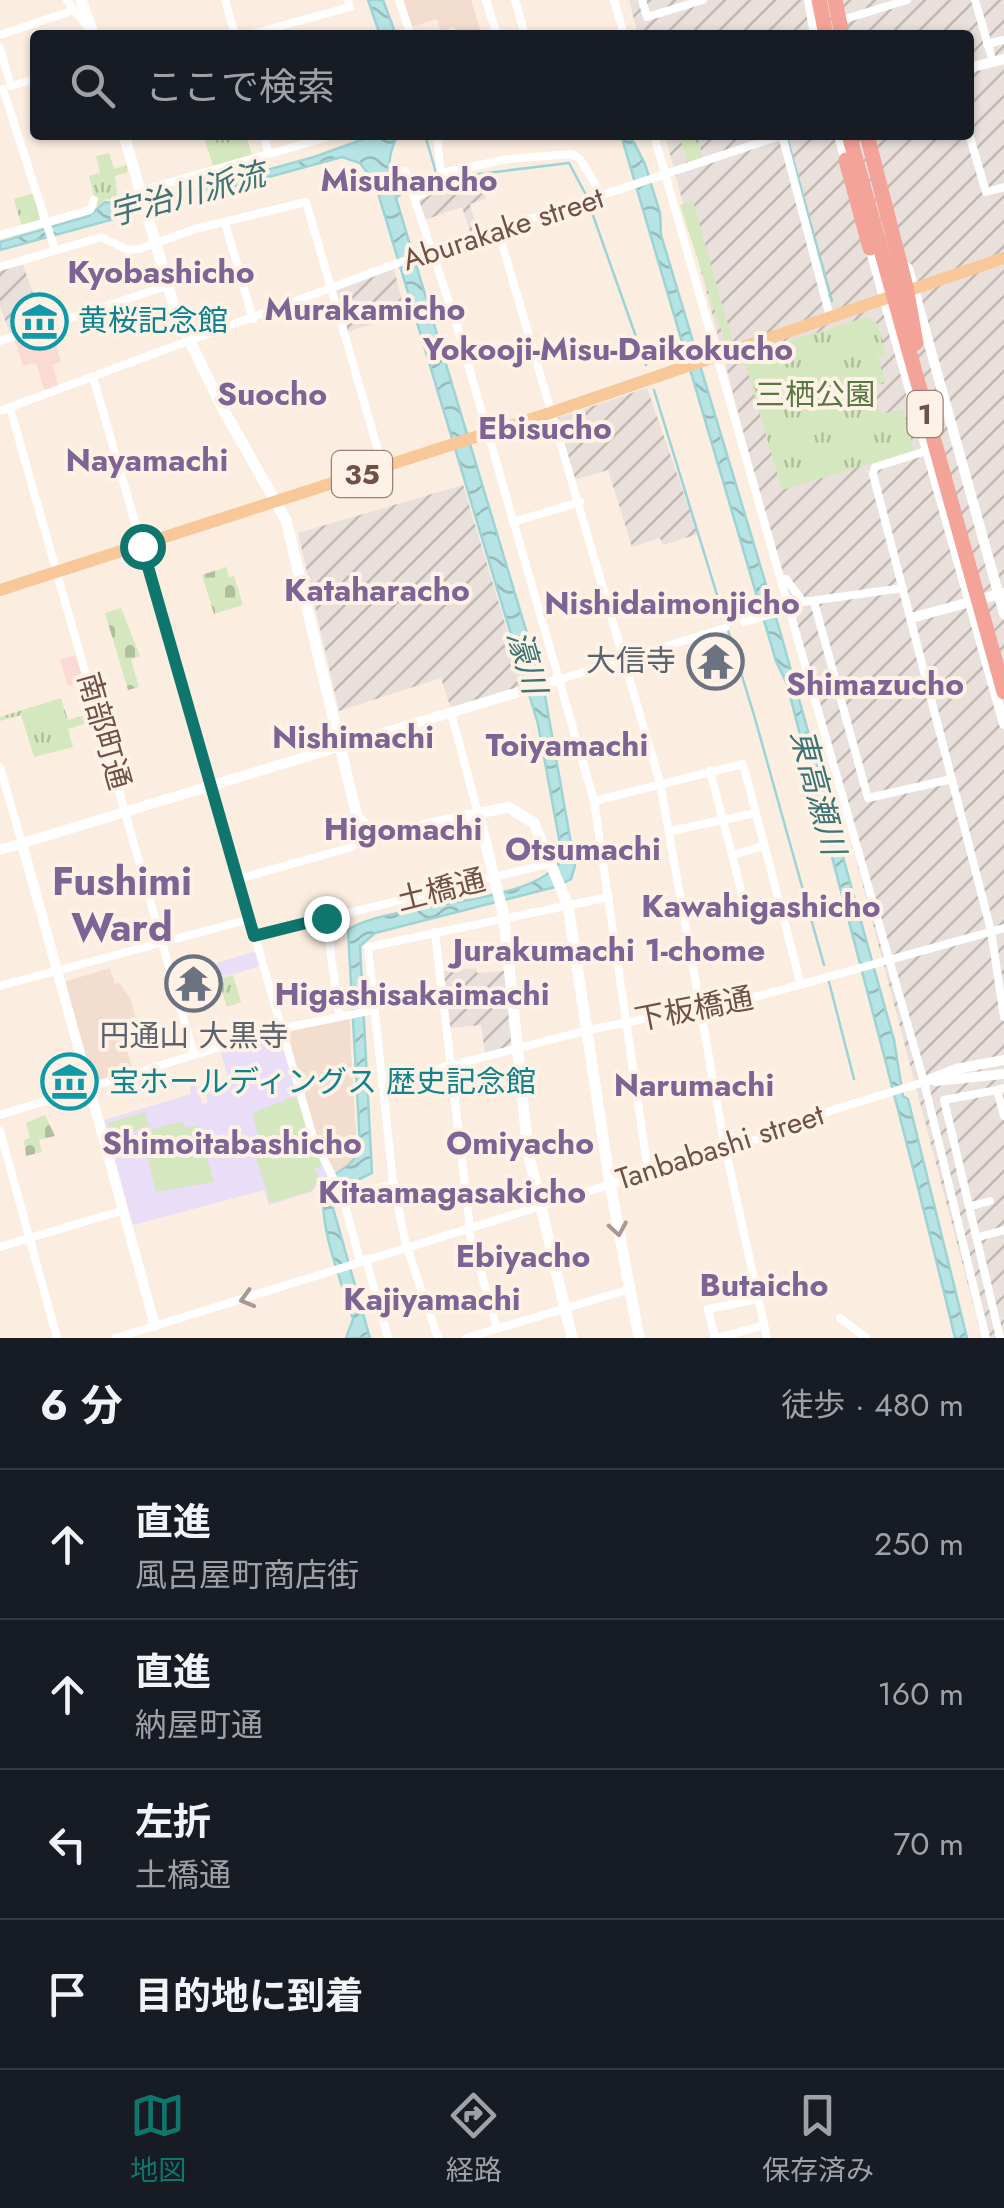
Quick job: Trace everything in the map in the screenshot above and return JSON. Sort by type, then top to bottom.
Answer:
[{"type":"highway","points":[[815,0],[823,30]]},
{"type":"highway","points":[[833,0],[841,30]]},
{"type":"highway","points":[[841,140],[862,224],[911,344]]},
{"type":"highway","name":"1","points":[[851,140],[1004,658]]},
{"type":"highway","name":"1","points":[[859,140],[1004,692]]},
{"type":"highway","points":[[869,140],[906,287],[911,344]]},
{"type":"main road","points":[[80,3],[92,30]]},
{"type":"main road","points":[[125,140],[166,286],[230,422],[278,500],[296,554],[357,817],[370,830],[392,834],[508,808],[522,812],[534,823],[552,864],[568,906],[610,1184],[639,1338]]},
{"type":"main road","name":"35","points":[[0,590],[553,412],[1004,258]]},
{"type":"main road","points":[[478,813],[503,912],[515,1048],[538,1206],[572,1338]]},
{"type":"street","points":[[67,0],[80,3]]},
{"type":"street","points":[[225,0],[234,30]]},
{"type":"street","points":[[266,30],[350,7],[348,0]]},
{"type":"street","points":[[399,0],[409,30]]},
{"type":"street","points":[[486,0],[495,30]]},
{"type":"street","points":[[515,0],[524,30]]},
{"type":"street","points":[[614,0],[623,30]]},
{"type":"street","points":[[642,0],[647,17],[703,0]]},
{"type":"street","points":[[815,0],[815,30]]},
{"type":"street","points":[[843,30],[907,0]]},
{"type":"street","points":[[975,0],[988,44],[998,60]]},
{"type":"street","points":[[0,35],[80,3]]},
{"type":"street","points":[[988,44],[1004,40]]},
{"type":"street","points":[[0,48],[5,88],[53,246]]},
{"type":"street","points":[[5,88],[30,80]]},
{"type":"street","points":[[265,140],[269,154]]},
{"type":"street","points":[[140,193],[318,140]]},
{"type":"street","points":[[414,198],[438,190],[442,176],[438,140]]},
{"type":"street","points":[[655,140],[783,576],[922,1083],[986,1338]]},
{"type":"street","name":"Aburakake street","points":[[5,410],[394,264],[768,140]]},
{"type":"street","points":[[783,140],[830,317]]},
{"type":"street","points":[[841,140],[1004,724]]},
{"type":"street","points":[[870,140],[1004,614]]},
{"type":"street","points":[[971,140],[986,192],[1004,187]]},
{"type":"street","points":[[442,176],[508,159],[572,154],[580,159],[594,199]]},
{"type":"street","points":[[405,172],[431,252],[480,436],[513,522],[594,801],[648,1171]]},
{"type":"street","points":[[0,236],[90,210],[94,200]]},
{"type":"street","points":[[0,266],[53,246],[101,237],[128,250],[306,202],[383,467]]},
{"type":"street","points":[[225,223],[253,319]]},
{"type":"street","points":[[498,230],[660,784],[703,1006],[724,1147],[767,1338]]},
{"type":"street","points":[[0,341],[166,286]]},
{"type":"street","points":[[93,377],[312,1137],[342,1196],[388,1338]]},
{"type":"street","name":"南部町通","points":[[5,410],[58,573],[194,1054]]},
{"type":"street","points":[[926,451],[873,470],[991,931],[1004,1016]]},
{"type":"street","points":[[513,522],[580,502]]},
{"type":"street","points":[[783,576],[803,602],[903,588]]},
{"type":"street","points":[[911,618],[1001,593]]},
{"type":"street","points":[[814,602],[868,798],[952,778]]},
{"type":"street","points":[[746,621],[790,609]]},
{"type":"street","points":[[0,850],[725,628]]},
{"type":"street","points":[[451,713],[478,813]]},
{"type":"street","points":[[594,801],[743,764],[801,985]]},
{"type":"street","points":[[0,767],[158,1338]]},
{"type":"street","points":[[710,770],[748,917],[780,908]]},
{"type":"street","points":[[671,831],[756,813]]},
{"type":"street","points":[[238,879],[352,847],[370,830]]},
{"type":"street","name":"土橋通","points":[[254,936],[496,883],[544,866],[538,846],[542,841]]},
{"type":"street","points":[[732,854],[764,846]]},
{"type":"street","points":[[438,1338],[406,1246],[394,1184],[371,1010],[368,947],[503,912],[568,906],[609,897]]},
{"type":"street","points":[[326,918],[343,1014]]},
{"type":"street","points":[[0,986],[250,919]]},
{"type":"street","name":"下板橋通","points":[[383,1083],[588,1030],[801,985],[1004,928]]},
{"type":"street","points":[[436,932],[469,1228],[503,1338]]},
{"type":"street","points":[[0,1114],[194,1054],[371,1010]]},
{"type":"street","name":"Tanbabashi street","points":[[922,1083],[956,1069],[1004,1060]]},
{"type":"street","name":"Tanbabashi street","points":[[116,1338],[610,1184],[877,1094],[922,1083],[1004,1074]]},
{"type":"street","points":[[1000,1338],[944,1100],[1001,1089],[1004,1116]]},
{"type":"street","points":[[0,1130],[58,1338]]},
{"type":"street","points":[[342,1196],[394,1184]]},
{"type":"street","points":[[971,1206],[990,1201]]},
{"type":"street","points":[[0,1247],[124,1210]]},
{"type":"street","points":[[979,1237],[1004,1230]]},
{"type":"street","points":[[466,1338],[630,1289]]},
{"type":"street","points":[[758,1299],[708,1309],[716,1338],[764,1325]]},
{"type":"street","points":[[840,1318],[866,1338]]},
{"type":"shaded area","points":[[403,0],[471,0],[480,30],[441,30],[437,19],[411,27]]},
{"type":"shaded area","points":[[629,0],[1004,0],[1004,1338],[982,1338],[666,140],[974,140],[974,30],[637,30]]},
{"type":"shaded area","points":[[480,179],[486,199],[470,204],[478,233],[471,235],[462,207],[424,220],[417,199]]},
{"type":"shaded area","points":[[22,262],[44,324],[11,335],[0,307],[0,269]]},
{"type":"shaded area","points":[[394,269],[405,313],[348,332],[336,291]]},
{"type":"shaded area","points":[[50,327],[61,362],[52,365],[59,388],[45,392],[36,363],[23,366],[14,338]]},
{"type":"shaded area","points":[[647,388],[698,534],[663,545],[660,538],[632,547],[608,470],[574,480],[557,418]]},
{"type":"shaded area","points":[[463,485],[524,686],[451,709],[441,678],[339,711],[298,533]]},
{"type":"shaded area","points":[[79,654],[87,680],[68,686],[60,660]]},
{"type":"shaded area","points":[[256,951],[260,966],[219,978],[214,964]]},
{"type":"shaded area","points":[[110,968],[115,984],[120,983],[130,998],[137,1022],[148,1019],[152,1032],[124,1040],[133,1071],[94,1083],[64,982]]},
{"type":"shaded area","points":[[476,968],[477,973],[507,971],[512,1041],[509,1048],[485,1054],[481,1025],[450,1028],[443,971]]},
{"type":"shaded area","points":[[349,1017],[357,1149],[351,1164],[334,1172],[315,1135],[286,1036],[288,1031]]},
{"type":"shaded area","points":[[266,1040],[268,1045],[282,1041],[328,1175],[311,1192],[269,1205],[264,1190],[133,1225],[104,1120],[191,1094],[189,1085],[196,1083],[202,1104],[208,1103],[204,1088],[229,1080],[221,1053]]},
{"type":"green space","points":[[205,140],[248,140],[252,155],[213,166]]},
{"type":"green space","points":[[680,140],[698,140],[703,157],[688,163]]},
{"type":"green space","points":[[109,153],[114,169],[126,165],[128,172],[115,176],[118,201],[106,199],[97,207],[89,176],[100,173],[96,156]]},
{"type":"green space","points":[[35,193],[40,222],[22,227],[14,199]]},
{"type":"green space","points":[[693,201],[732,339],[724,339],[680,205]]},
{"type":"green space","name":"三栖公園","points":[[866,317],[878,324],[886,354],[878,356],[885,383],[873,387],[881,414],[903,409],[914,451],[782,490],[743,356]]},
{"type":"green space","points":[[226,567],[229,577],[234,576],[243,605],[214,614],[202,575]]},
{"type":"green space","points":[[121,608],[140,656],[131,659],[139,687],[128,690],[105,613]]},
{"type":"green space","points":[[61,698],[68,720],[96,712],[99,719],[68,729],[73,747],[34,757],[21,715],[0,721],[0,717]]},
{"type":"green space","points":[[233,975],[241,1002],[227,1007],[218,979]]},
{"type":"green space","points":[[296,1096],[322,1165],[315,1169],[320,1179],[311,1191],[270,1203],[251,1141],[259,1138],[252,1113]]},
{"type":"green space","points":[[145,1112],[149,1127],[112,1137],[108,1123]]},
{"type":"green space","points":[[45,1115],[55,1136],[39,1140],[42,1152],[26,1156],[24,1140],[30,1138],[26,1123]]},
{"type":"green space","points":[[183,1121],[185,1128],[199,1125],[214,1182],[156,1192],[142,1137],[146,1131]]},
{"type":"water","points":[[368,0],[383,0],[394,30],[378,30]]},
{"type":"water","points":[[361,140],[396,140],[390,158],[395,195],[402,193],[396,198],[544,690],[575,866],[571,879],[555,887],[375,933],[360,946],[372,1173],[343,1187],[333,1208],[370,1338],[346,1338],[353,1319],[331,1250],[324,1213],[327,1184],[349,1165],[360,1145],[348,930],[396,913],[528,884],[550,872],[562,855],[538,724],[375,183],[360,163],[342,157],[0,250],[0,242],[89,216],[105,202],[136,206],[314,157]]},
{"type":"water","name":"東高瀬川","points":[[622,140],[633,140],[645,164],[660,213],[661,235],[782,638],[894,1040],[903,1096],[908,1099],[967,1338],[955,1338],[787,684],[776,661]]},
{"type":"waterway","points":[[426,140],[437,176]]},
{"type":"waterway","points":[[788,141],[832,301]]},
{"type":"waterway","points":[[445,178],[569,163],[586,195]]},
{"type":"waterway","points":[[589,204],[646,365]]},
{"type":"waterway","points":[[654,390],[754,715],[824,965]]},
{"type":"waterway","points":[[829,982],[854,1079]]},
{"type":"place","name":"黄桜記念館","points":[[39,321]]},
{"type":"place","name":"大信寺","points":[[715,661]]},
{"type":"place","name":"円通山 大黒寺","points":[[194,984]]},
{"type":"place","name":"宝ホールディングス 歴史記念館","points":[[70,1082]]},
{"type":"district","name":"Misuhancho","points":[[409,180]]},
{"type":"district","name":"Kyobashicho","points":[[161,272]]},
{"type":"district","name":"Murakamicho","points":[[365,309]]},
{"type":"district","name":"Yokooji-Misu-Daikokucho","points":[[608,349]]},
{"type":"district","name":"Suocho","points":[[272,394]]},
{"type":"district","name":"Ebisucho","points":[[545,428]]},
{"type":"district","name":"Nayamachi","points":[[147,460]]},
{"type":"district","name":"Kataharacho","points":[[377,590]]},
{"type":"district","name":"Nishidaimonjicho","points":[[672,603]]},
{"type":"district","name":"Shimazucho","points":[[875,684]]},
{"type":"district","name":"Nishimachi","points":[[353,737]]},
{"type":"district","name":"Toiyamachi","points":[[567,745]]},
{"type":"district","name":"Higomachi","points":[[403,829]]},
{"type":"district","name":"Otsumachi","points":[[583,849]]},
{"type":"district","name":"Fushimi Ward","points":[[122,904]]},
{"type":"district","name":"Kawahigashicho","points":[[761,906]]},
{"type":"district","name":"Jurakumachi 1-chome","points":[[609,950]]},
{"type":"district","name":"Higashisakaimachi","points":[[412,994]]},
{"type":"district","name":"Narumachi","points":[[694,1085]]},
{"type":"district","name":"Shimoitabashicho","points":[[232,1143]]},
{"type":"district","name":"Omiyacho","points":[[520,1143]]},
{"type":"district","name":"Kitaamagasakicho","points":[[452,1192]]},
{"type":"district","name":"Ebiyacho","points":[[523,1256]]},
{"type":"district","name":"Butaicho","points":[[764,1285]]},
{"type":"district","name":"Kajiyamachi","points":[[432,1299]]},
{"type":"route","points":[[142,546],[254,936],[326,918]]},
{"type":"water label","name":"宇治川派流","points":[[187,194]]},
{"type":"water label","name":"濠川","points":[[527,662]]}]
